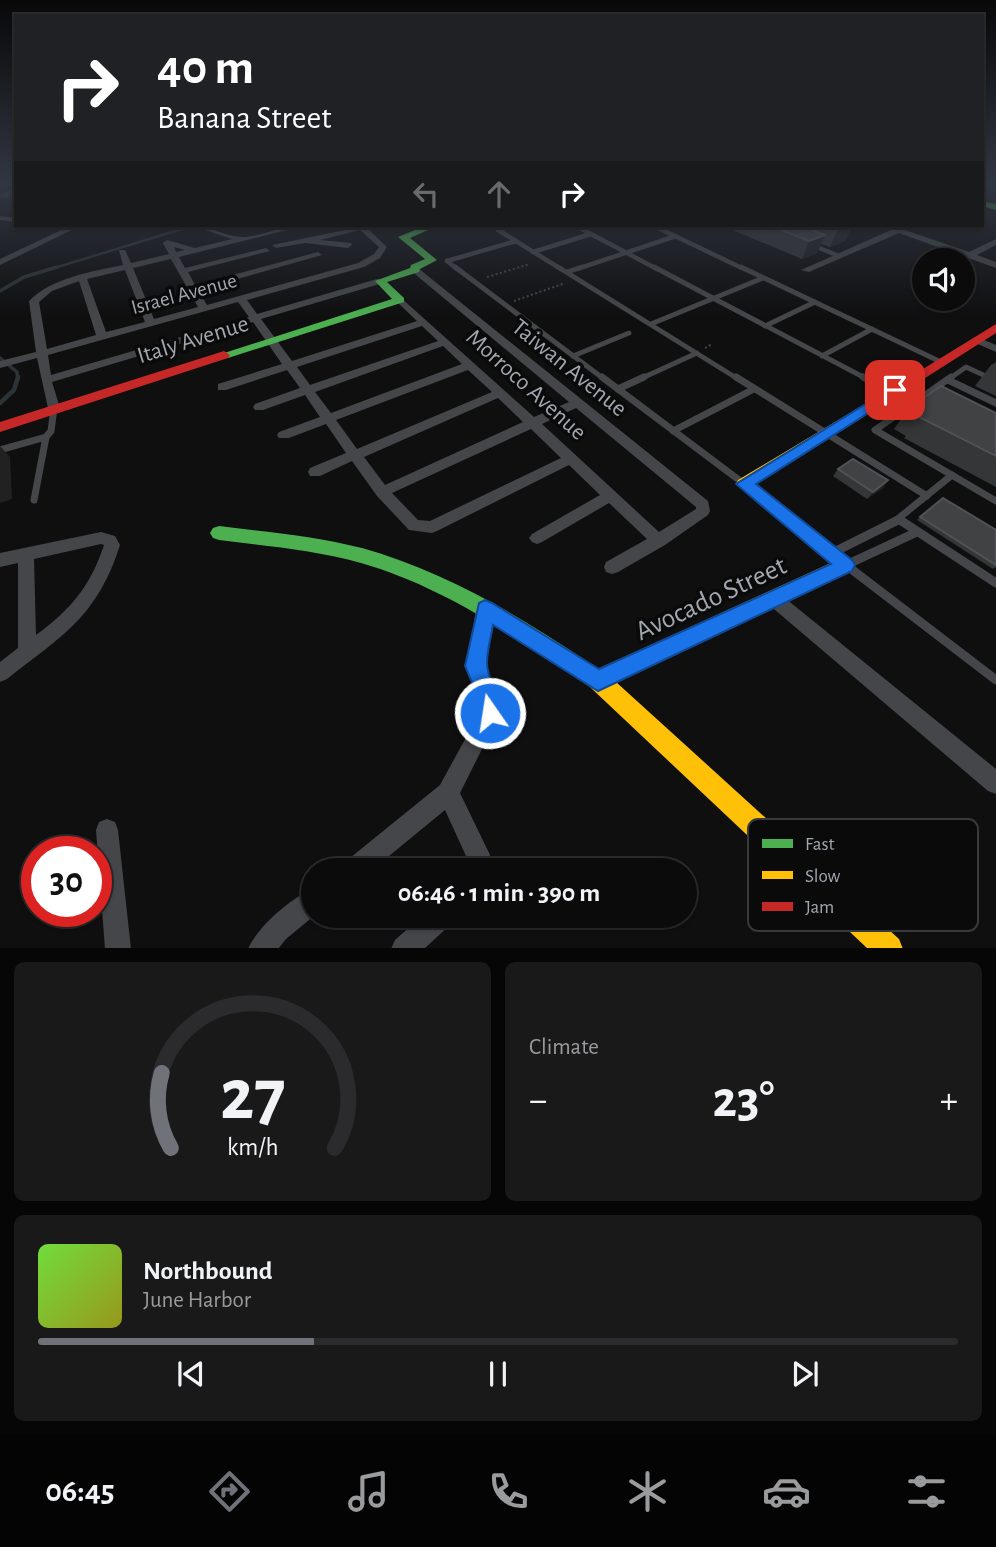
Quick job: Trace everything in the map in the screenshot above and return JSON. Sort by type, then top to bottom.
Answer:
[{"type":"street","points":[[0,262],[72,228]]},
{"type":"street","points":[[209,228],[241,239]]},
{"type":"street","points":[[54,408],[46,380],[34,301],[49,289],[82,277],[290,228]]},
{"type":"street","points":[[276,245],[305,241],[354,228]]},
{"type":"street","name":"Israel Avenue","points":[[0,365],[361,265],[377,256],[383,247],[363,228]]},
{"type":"street","points":[[46,380],[415,270],[419,265],[432,260],[403,237],[428,228]]},
{"type":"street","points":[[893,228],[950,248]]},
{"type":"street","points":[[806,270],[904,228]]},
{"type":"street","points":[[305,241],[348,245]]},
{"type":"street","points":[[975,252],[996,242]]},
{"type":"street","points":[[197,251],[169,243],[173,256],[204,309]]},
{"type":"street","points":[[183,271],[266,251]]},
{"type":"street","points":[[122,252],[151,323]]},
{"type":"street","points":[[0,253],[16,254]]},
{"type":"street","points":[[193,288],[318,255]]},
{"type":"street","points":[[975,257],[996,265]]},
{"type":"street","name":"Morroco Avenue","points":[[361,265],[659,541]]},
{"type":"street","name":"Taiwan Avenue","points":[[415,270],[703,505],[703,511],[659,541]]},
{"type":"street","points":[[82,277],[102,337]]},
{"type":"street","points":[[241,299],[304,390],[406,521],[424,528],[572,458]]},
{"type":"street","name":"Italy Avenue","points":[[0,427],[400,300]]},
{"type":"street","points":[[222,387],[424,323]]},
{"type":"street","points":[[846,565],[744,484],[996,328]]},
{"type":"street","points":[[977,340],[996,349]]},
{"type":"street","points":[[259,407],[445,342]]},
{"type":"street","points":[[284,435],[470,365]]},
{"type":"street","points":[[315,472],[500,393]]},
{"type":"street","points":[[382,492],[579,402]]},
{"type":"street","points":[[537,538],[612,495]]},
{"type":"street","points":[[219,533],[301,543],[381,562],[485,609],[598,680],[749,819]]},
{"type":"street","points":[[0,560],[101,538],[112,545],[87,602],[56,631],[0,673]]},
{"type":"street","points":[[612,567],[659,541]]},
{"type":"street","points":[[26,555],[27,652]]},
{"type":"street","name":"Avocado Street","points":[[598,680],[846,565]]},
{"type":"street","points":[[774,599],[996,783]]},
{"type":"street","points":[[368,858],[448,793],[490,713],[489,697],[476,666],[485,609]]},
{"type":"street","points":[[448,793],[478,858]]},
{"type":"street","points":[[107,830],[118,948]]},
{"type":"street","points":[[261,948],[277,930],[301,911]]},
{"type":"street","points":[[404,948],[427,928]]},
{"type":"street","points":[[871,931],[889,948]]},
{"type":"lane","points":[[506,228],[498,230],[927,496]]},
{"type":"lane","points":[[580,228],[874,383]]},
{"type":"lane","points":[[658,228],[941,362]]},
{"type":"lane","points":[[533,251],[591,234]]},
{"type":"lane","points":[[567,272],[676,236]]},
{"type":"lane","points":[[516,241],[447,261],[744,484]]},
{"type":"lane","points":[[800,241],[839,256]]},
{"type":"lane","points":[[651,324],[764,278]]},
{"type":"lane","points":[[765,326],[815,302]]},
{"type":"lane","points":[[822,356],[872,329]]},
{"type":"lane","points":[[573,356],[629,333]]},
{"type":"lane","points":[[618,389],[697,353]]},
{"type":"lane","points":[[996,381],[966,367],[875,430],[996,500]]},
{"type":"lane","points":[[948,380],[996,403]]},
{"type":"lane","points":[[673,431],[754,388]]},
{"type":"lane","points":[[925,396],[936,402]]},
{"type":"lane","points":[[34,500],[54,408]]},
{"type":"lane","points":[[0,450],[46,437]]},
{"type":"lane","points":[[831,553],[899,520],[952,475]]},
{"type":"lane","points":[[899,520],[996,583]]},
{"type":"lane","points":[[917,531],[846,565],[996,680]]},
{"type":"path","points":[[474,281],[530,264]]},
{"type":"path","points":[[505,304],[565,284]]},
{"type":"building","points":[[777,228],[806,228],[825,235],[809,241]]},
{"type":"building","points":[[941,386],[996,413],[996,456],[919,417],[922,415],[909,408]]},
{"type":"building","points":[[853,459],[888,480],[873,492],[838,469]]},
{"type":"building","points":[[943,498],[996,530],[996,565],[920,517]]},
{"type":"waterway","points":[[51,269],[182,229]]},
{"type":"waterway","points":[[0,291],[24,277],[57,267]]},
{"type":"waterway","points":[[0,358],[17,372],[18,378]]},
{"type":"waterway","points":[[0,403],[14,390],[18,378]]},
{"type":"traffic: fast","points":[[224,355],[400,300],[380,281],[415,270],[415,267],[432,260],[403,237],[428,228]]},
{"type":"traffic: fast","points":[[219,533],[322,547],[382,562],[433,583],[482,608],[575,665]]},
{"type":"traffic: slow","points":[[598,680],[846,565],[744,484],[917,377]]},
{"type":"traffic: slow","points":[[575,665],[598,680],[748,819]]},
{"type":"traffic: slow","points":[[870,931],[888,948]]},
{"type":"traffic: jam","points":[[917,377],[996,328]]},
{"type":"traffic: jam","points":[[0,427],[224,355]]},
{"type":"route","points":[[490,713],[489,697],[476,666],[485,609],[542,642],[598,680],[846,565],[744,484],[895,390]]}]
